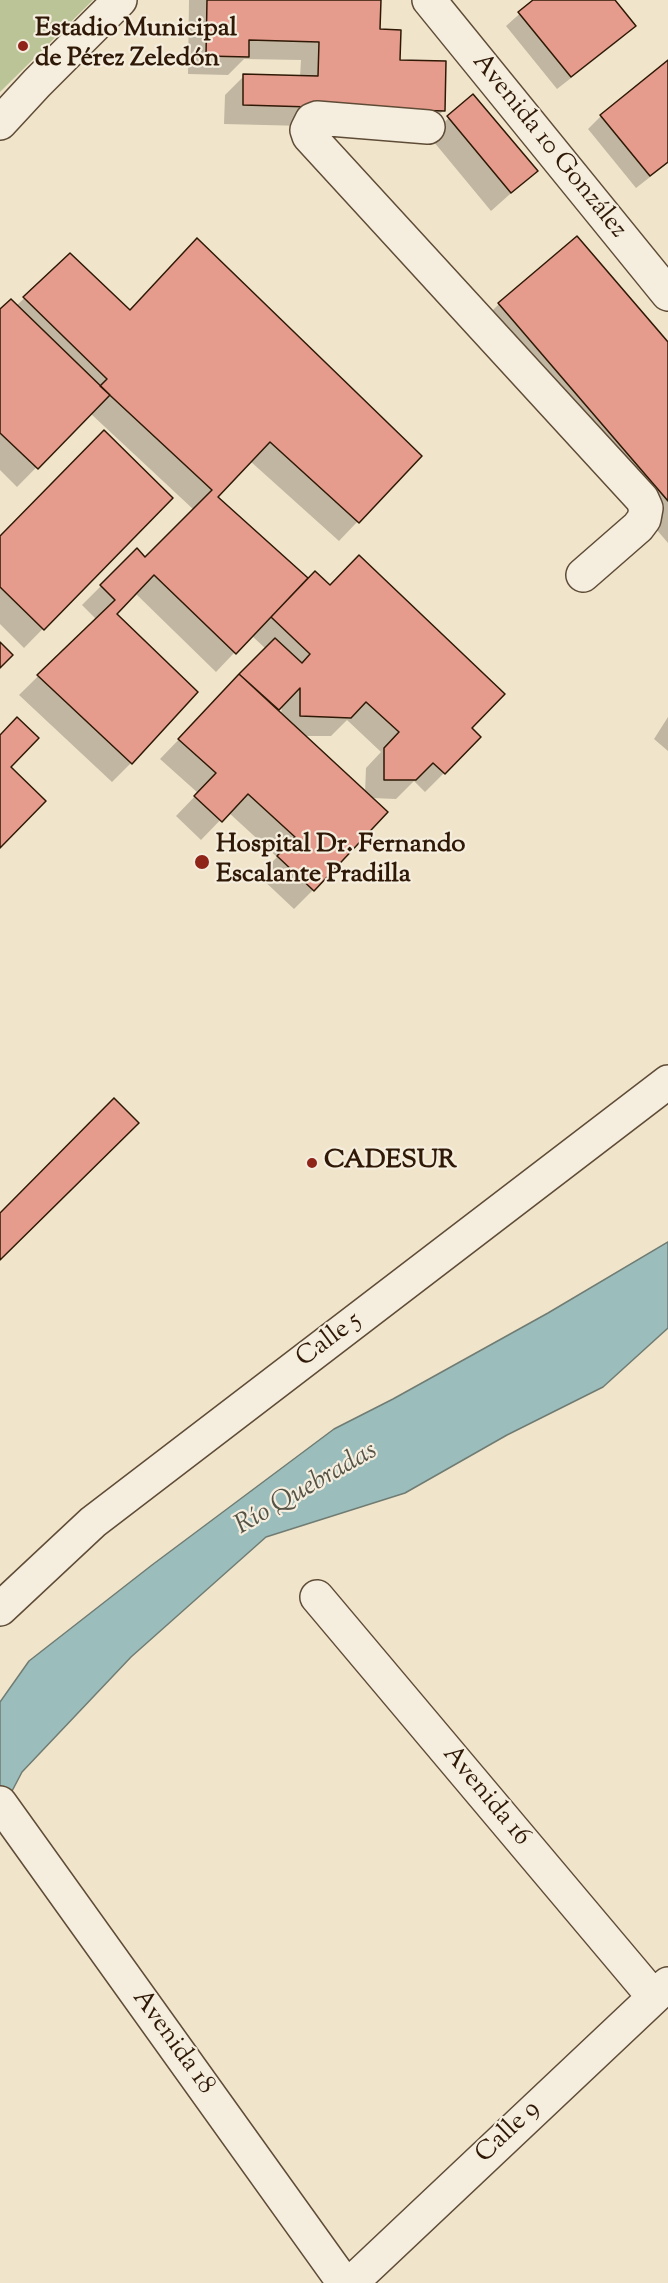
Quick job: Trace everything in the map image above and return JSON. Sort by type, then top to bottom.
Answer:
[{"type":"street","points":[[0,123],[120,0]]},
{"type":"street","name":"Avenida 10 González","points":[[439,4],[668,294]]},
{"type":"street","points":[[428,127],[317,118],[312,120],[307,130],[309,136],[642,499],[646,508],[644,519],[638,527],[584,575]]},
{"type":"street","name":"Calle 5","points":[[0,1608],[93,1522],[668,1082]]},
{"type":"street","name":"Avenida 16","points":[[317,1597],[660,1990]]},
{"type":"street","name":"Avenida 18","points":[[5,1809],[345,2283]]},
{"type":"street","name":"Calle 9","points":[[351,2283],[660,1990]]},
{"type":"green space","name":"Estadio Municipal de Pérez Zeledón","points":[[0,0],[93,0],[0,92]]},
{"type":"water","name":"Río Quebradas","points":[[668,1242],[668,1328],[603,1387],[507,1435],[405,1493],[266,1537],[131,1657],[22,1772],[0,1814],[0,1702],[29,1661],[152,1565],[334,1429],[548,1313]]},
{"type":"building","points":[[207,0],[381,0],[380,29],[401,30],[400,60],[446,61],[445,111],[243,105],[243,74],[318,76],[319,42],[249,40],[249,57],[206,56]]},
{"type":"building","points":[[533,0],[615,0],[636,26],[571,77],[518,12]]},
{"type":"building","points":[[668,60],[668,162],[650,176],[600,115]]},
{"type":"building","points":[[473,94],[538,171],[511,193],[447,116]]},
{"type":"building","points":[[577,236],[668,342],[668,501],[498,303]]},
{"type":"building","points":[[197,238],[422,456],[359,523],[270,442],[218,497],[308,578],[236,654],[154,575],[117,614],[198,692],[132,764],[37,675],[115,600],[100,585],[137,548],[145,557],[212,490],[100,386],[107,379],[23,297],[70,253],[130,310]]},
{"type":"building","points":[[11,299],[110,395],[38,469],[0,433],[0,309]]},
{"type":"building","points":[[104,430],[173,498],[44,630],[0,587],[0,536]]},
{"type":"building","points":[[359,555],[505,694],[472,728],[481,737],[445,774],[433,763],[416,780],[384,780],[384,748],[399,732],[366,702],[351,718],[300,716],[300,688],[279,710],[239,674],[275,638],[302,663],[310,654],[271,617],[315,571],[330,585]]},
{"type":"building","points":[[0,642],[13,655],[0,668]]},
{"type":"building","points":[[239,674],[388,812],[314,891],[277,856],[295,837],[248,794],[222,822],[194,796],[216,773],[178,739]]},
{"type":"building","points":[[17,717],[39,738],[11,767],[46,801],[0,848],[0,735]]},
{"type":"building","points":[[114,1098],[139,1123],[0,1260],[0,1213]]},
{"type":"place","name":"Estadio Municipal de Pérez Zeledón","points":[[23,46]]},
{"type":"place","name":"Hospital Dr. Fernando Escalante Pradilla","points":[[202,862]]},
{"type":"place","name":"CADESUR","points":[[312,1163]]}]
